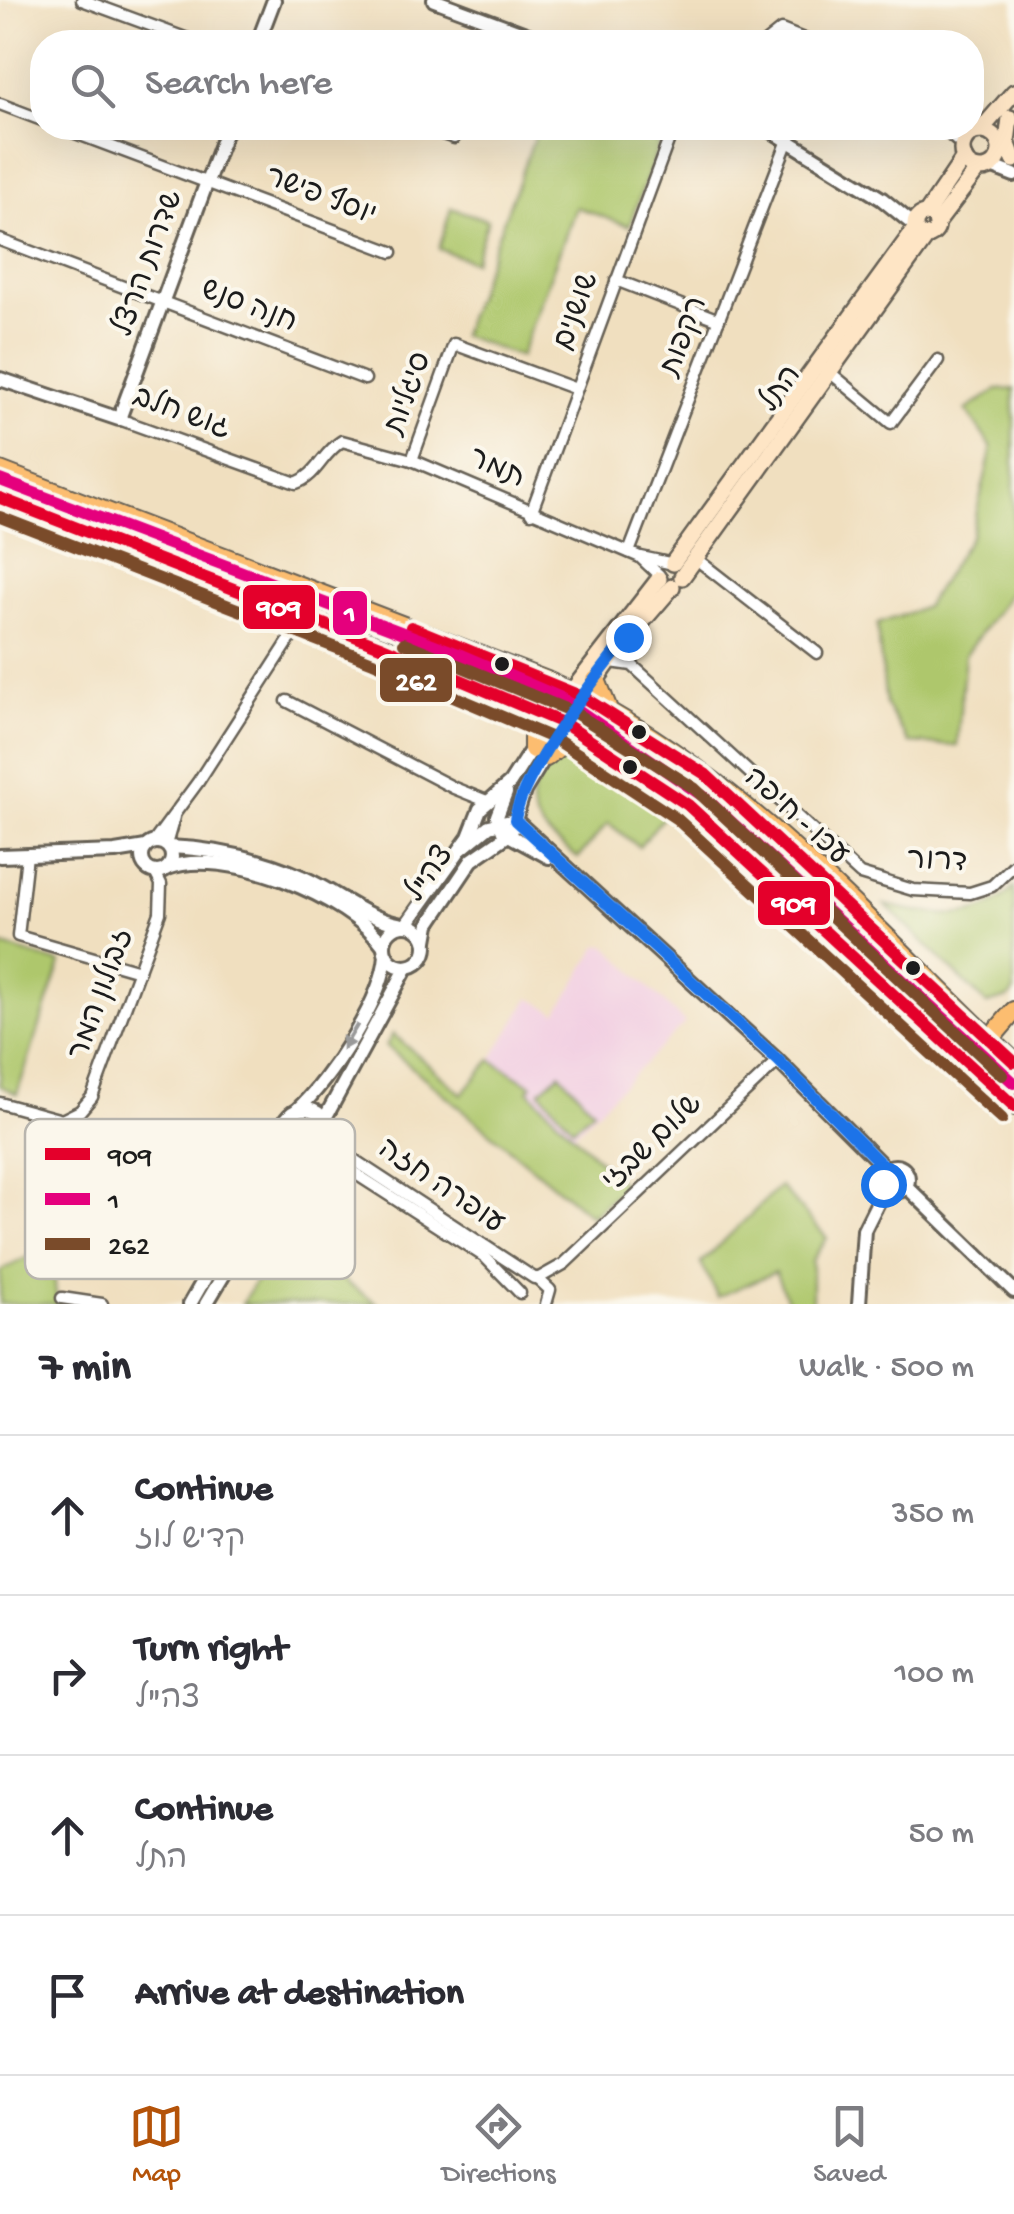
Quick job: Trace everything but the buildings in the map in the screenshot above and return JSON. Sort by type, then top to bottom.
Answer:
[{"type":"highway","name":"עכו - חיפה","points":[[0,470],[576,694],[611,712],[726,792],[958,1010],[1012,1054]]},
{"type":"highway","name":"עכו - חיפה","points":[[0,498],[496,693],[596,743],[688,805],[1014,1106]]},
{"type":"highway","points":[[596,680],[597,690],[611,712]]},
{"type":"highway","points":[[496,693],[528,718],[540,753],[570,740],[596,743]]},
{"type":"highway","points":[[958,1010],[993,1023],[1013,1013]]},
{"type":"highway","points":[[977,1070],[990,1039],[1013,1013]]},
{"type":"highway","points":[[977,1070],[1012,1054]]},
{"type":"main road","name":"התל","points":[[984,126],[1014,92]]},
{"type":"main road","points":[[1006,153],[1012,115]]},
{"type":"main road","points":[[1006,153],[1012,115]]},
{"type":"main road","name":"התל","points":[[576,694],[596,680],[669,574],[695,558],[828,373],[972,140]]},
{"type":"main road","points":[[969,143],[1006,153]]},
{"type":"main road","points":[[969,143],[984,168]]},
{"type":"main road","name":"התל","points":[[576,694],[669,574],[923,224],[1006,153]]},
{"type":"main road","name":"צה\"ל","points":[[558,721],[576,694]]},
{"type":"street","points":[[82,0],[163,30]]},
{"type":"street","points":[[263,30],[274,0]]},
{"type":"street","points":[[434,0],[515,30]]},
{"type":"street","points":[[0,104],[30,115]]},
{"type":"street","name":"יוסף פישר","points":[[94,140],[392,252]]},
{"type":"street","name":"שדרות הרצל","points":[[119,419],[223,140]]},
{"type":"street","name":"שושנים","points":[[531,513],[668,140]]},
{"type":"street","points":[[788,140],[923,224]]},
{"type":"street","name":"רקפות","points":[[635,555],[788,140]]},
{"type":"street","points":[[963,140],[969,143]]},
{"type":"street","points":[[984,168],[1014,175]]},
{"type":"street","name":"חנה סנש","points":[[0,240],[365,379]]},
{"type":"street","points":[[616,280],[720,320]]},
{"type":"street","name":"סיגליות","points":[[412,460],[454,344],[576,389]]},
{"type":"street","points":[[828,353],[828,373],[892,423],[938,360]]},
{"type":"street","name":"גוש חלב","points":[[0,379],[296,483],[311,478],[330,449]]},
{"type":"street","name":"תמר","points":[[330,449],[342,441],[412,460],[635,555],[669,574]]},
{"type":"street","points":[[695,558],[817,653]]},
{"type":"street","points":[[156,868],[159,845],[174,816],[294,633]]},
{"type":"street","points":[[607,664],[621,660],[632,664],[628,637]]},
{"type":"street","name":"דרור","points":[[632,664],[860,874],[913,890],[970,893],[992,886],[1014,865]]},
{"type":"street","points":[[287,701],[454,788],[489,802]]},
{"type":"street","name":"צה\"ל","points":[[426,940],[429,924],[472,860],[507,837],[540,753],[558,721]]},
{"type":"street","name":"צה\"ל","points":[[404,925],[461,849],[489,802],[540,753]]},
{"type":"street","points":[[514,778],[499,807],[498,822],[507,837],[555,860]]},
{"type":"street","points":[[454,788],[477,818]]},
{"type":"street","points":[[461,849],[498,822],[515,820],[778,1060],[886,1169]]},
{"type":"street","points":[[156,868],[172,857],[159,845]]},
{"type":"street","points":[[0,856],[116,852],[159,845],[213,849],[269,864],[306,879],[369,916],[416,928],[426,940],[423,958],[407,968],[329,1119]]},
{"type":"street","points":[[116,852],[156,868],[198,860],[223,861],[258,872],[341,910],[376,934],[397,966],[407,968]]},
{"type":"street","points":[[27,855],[18,936],[139,971]]},
{"type":"street","name":"זבולון המר","points":[[64,1119],[80,1111],[92,1097],[139,971],[160,913],[161,884],[156,868]]},
{"type":"street","points":[[287,1119],[324,1082],[368,1006],[391,930],[404,925]]},
{"type":"street","name":"שלום שבזי","points":[[522,1298],[524,1282],[564,1264],[778,1060]]},
{"type":"street","name":"זבולון המר","points":[[0,1103],[58,1119]]},
{"type":"street","points":[[296,1110],[310,1110],[320,1119]]},
{"type":"street","name":"עופרה חזה","points":[[355,1161],[537,1278],[550,1298]]},
{"type":"street","points":[[860,1304],[864,1230],[885,1188],[882,1180],[886,1169],[894,1166],[905,1170],[906,1186],[1014,1290]]},
{"type":"street","name":"עופרה חזה","points":[[355,1173],[484,1257],[522,1298]]},
{"type":"street","points":[[885,1188],[896,1192],[906,1186]]},
{"type":"street","name":"שלום שבזי","points":[[550,1298],[564,1264]]},
{"type":"street","points":[[190,1304],[204,1279]]},
{"type":"street","points":[[206,1304],[221,1279]]},
{"type":"street","points":[[62,1298],[102,1304]]},
{"type":"shaded area","points":[[606,945],[685,1023],[572,1136],[527,1090],[531,1086],[491,1060],[530,998],[557,1013],[598,946]]},
{"type":"green space","points":[[534,140],[660,143],[629,226],[576,207],[520,357],[461,335]]},
{"type":"green space","points":[[451,208],[488,220],[474,262],[439,249]]},
{"type":"green space","points":[[1014,389],[1014,587],[965,655],[957,746],[909,743],[886,705],[877,624],[925,607],[971,536],[992,448],[966,410],[997,390]]},
{"type":"green space","points":[[581,748],[606,756],[673,805],[639,847],[608,823],[578,858],[537,820],[532,797],[542,775],[560,758]]},
{"type":"green space","points":[[1014,887],[1014,991],[1009,998],[987,1004],[885,905],[938,914],[971,913],[1001,900]]},
{"type":"green space","points":[[0,945],[61,963],[17,1094],[0,1086]]},
{"type":"green space","points":[[393,1034],[462,1094],[491,1060],[532,1085],[528,1090],[625,1186],[591,1216],[386,1046]]},
{"type":"green space","points":[[560,1073],[593,1110],[573,1128],[540,1091]]},
{"type":"green space","points":[[780,1186],[827,1238],[812,1260],[812,1304],[789,1304],[775,1272],[718,1297],[701,1263]]},
{"type":"green space","points":[[25,1258],[25,1279],[55,1279],[57,1298],[83,1304],[0,1304],[0,1271]]},
{"type":"green space","points":[[256,1279],[341,1279],[378,1304],[242,1304]]},
{"type":"transit line","name":"1","points":[[0,480],[456,653],[559,697],[703,796],[1014,1083]]},
{"type":"transit line","name":"909","points":[[0,498],[380,646],[565,724],[688,805],[1014,1106]]},
{"type":"transit line","name":"262","points":[[0,517],[373,662],[557,740],[677,819],[1002,1119]]},
{"type":"transit line","name":"909","points":[[411,627],[583,697],[705,774],[1014,1062]]},
{"type":"transit line","name":"262","points":[[404,643],[575,713],[694,788],[1002,1075]]},
{"type":"route","points":[[628,637],[574,710],[524,790],[515,820],[778,1060],[886,1169],[883,1184]]}]
